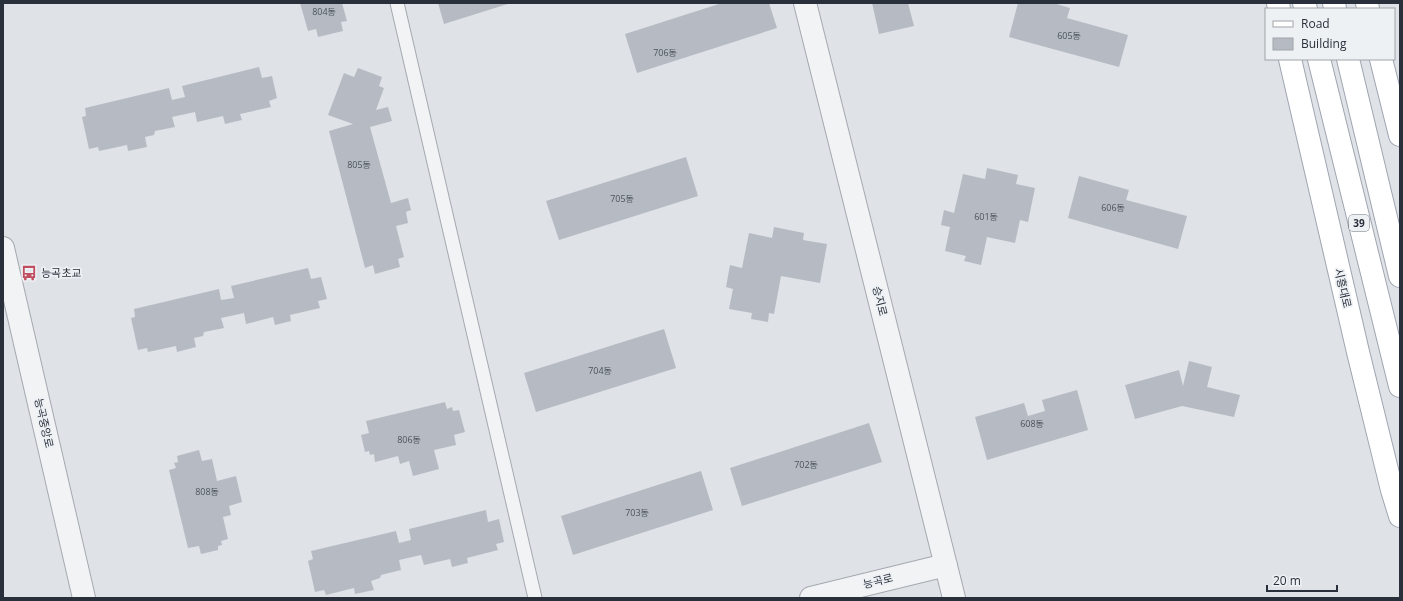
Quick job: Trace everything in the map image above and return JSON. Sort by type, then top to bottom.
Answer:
[{"type":"main road","name":"시흥대로","points":[[1290,60],[1358,352],[1400,516]]},
{"type":"main road","name":"39","points":[[1319,60],[1400,386]]},
{"type":"main road","name":"39","points":[[1348,60],[1400,276]]},
{"type":"main road","points":[[1381,60],[1400,135]]},
{"type":"street","points":[[397,3],[535,598]]},
{"type":"street","name":"승지로","points":[[805,3],[954,598]]},
{"type":"street","name":"능곡중앙로","points":[[3,248],[84,598]]},
{"type":"street","name":"능곡로","points":[[811,598],[946,565]]},
{"type":"building","points":[[300,3],[342,3],[347,21],[341,22],[343,31],[318,37],[316,29],[308,31]]},
{"type":"building","points":[[438,3],[511,3],[444,24]]},
{"type":"building","points":[[722,3],[769,3],[777,28],[637,73],[625,34]]},
{"type":"building","points":[[872,3],[908,3],[914,26],[879,34]]},
{"type":"building","points":[[1018,3],[1053,3],[1070,8],[1067,18],[1128,35],[1119,67],[1009,37]]},
{"type":"building","points":[[259,67],[262,78],[272,76],[277,98],[269,101],[271,107],[240,114],[242,120],[225,124],[223,116],[197,122],[195,112],[172,117],[175,127],[155,131],[154,135],[145,137],[147,147],[128,151],[127,145],[99,151],[98,147],[89,149],[82,117],[86,116],[85,108],[169,88],[172,100],[185,97],[182,86]]},
{"type":"building","points":[[358,68],[382,77],[379,86],[384,88],[376,110],[388,107],[392,121],[370,127],[391,203],[408,198],[411,210],[406,212],[408,223],[396,226],[404,257],[398,259],[400,267],[375,274],[373,265],[365,268],[329,131],[353,124],[328,115],[344,73],[354,77]]},
{"type":"building","points":[[686,157],[698,196],[559,240],[546,201]]},
{"type":"building","points":[[987,168],[1018,175],[1016,184],[1035,188],[1028,222],[1020,220],[1015,243],[987,237],[981,265],[964,261],[966,256],[945,251],[950,227],[941,225],[944,210],[954,213],[963,174],[985,179]]},
{"type":"building","points":[[1079,176],[1129,190],[1126,200],[1187,216],[1178,249],[1068,218]]},
{"type":"building","points":[[774,227],[804,233],[803,240],[827,244],[820,283],[781,276],[774,314],[769,313],[768,322],[751,319],[752,313],[729,309],[733,289],[726,287],[730,265],[742,268],[749,233],[772,238]]},
{"type":"building","points":[[308,268],[311,279],[321,277],[327,299],[318,301],[320,308],[290,315],[291,321],[275,325],[273,317],[246,324],[244,313],[221,318],[224,328],[204,332],[203,336],[194,338],[196,347],[177,352],[176,346],[148,352],[147,348],[138,350],[131,318],[135,317],[134,309],[219,289],[221,300],[234,298],[231,286]]},
{"type":"building","points":[[664,329],[676,368],[536,412],[524,373]]},
{"type":"building","points":[[1189,361],[1212,367],[1207,387],[1240,395],[1234,417],[1182,406],[1135,419],[1125,385],[1179,370],[1183,386]]},
{"type":"building","points":[[1077,390],[1088,430],[987,460],[975,417],[1024,403],[1028,416],[1045,411],[1042,400]]},
{"type":"building","points":[[445,402],[447,409],[452,407],[453,411],[459,410],[465,432],[454,435],[456,445],[434,450],[439,469],[413,476],[409,461],[400,464],[398,456],[375,462],[374,454],[370,455],[369,451],[365,452],[361,435],[369,433],[366,421]]},
{"type":"building","points":[[869,423],[882,462],[742,506],[730,468]]},
{"type":"building","points":[[199,450],[202,461],[212,459],[217,481],[236,476],[242,502],[229,506],[231,515],[223,517],[228,539],[221,541],[222,545],[218,546],[218,550],[201,554],[199,546],[188,548],[169,470],[176,468],[174,463],[178,462],[177,456]]},
{"type":"building","points":[[701,471],[713,510],[573,555],[561,516]]},
{"type":"building","points":[[486,510],[488,522],[499,519],[504,542],[496,544],[498,550],[467,558],[468,563],[452,567],[450,559],[424,565],[421,555],[399,560],[401,570],[381,575],[380,578],[371,581],[374,590],[355,594],[354,588],[326,595],[324,590],[315,592],[308,561],[313,559],[311,551],[396,531],[399,543],[411,540],[409,529]]},
{"type":"place","name":"능곡초교","points":[[29,273]]}]
